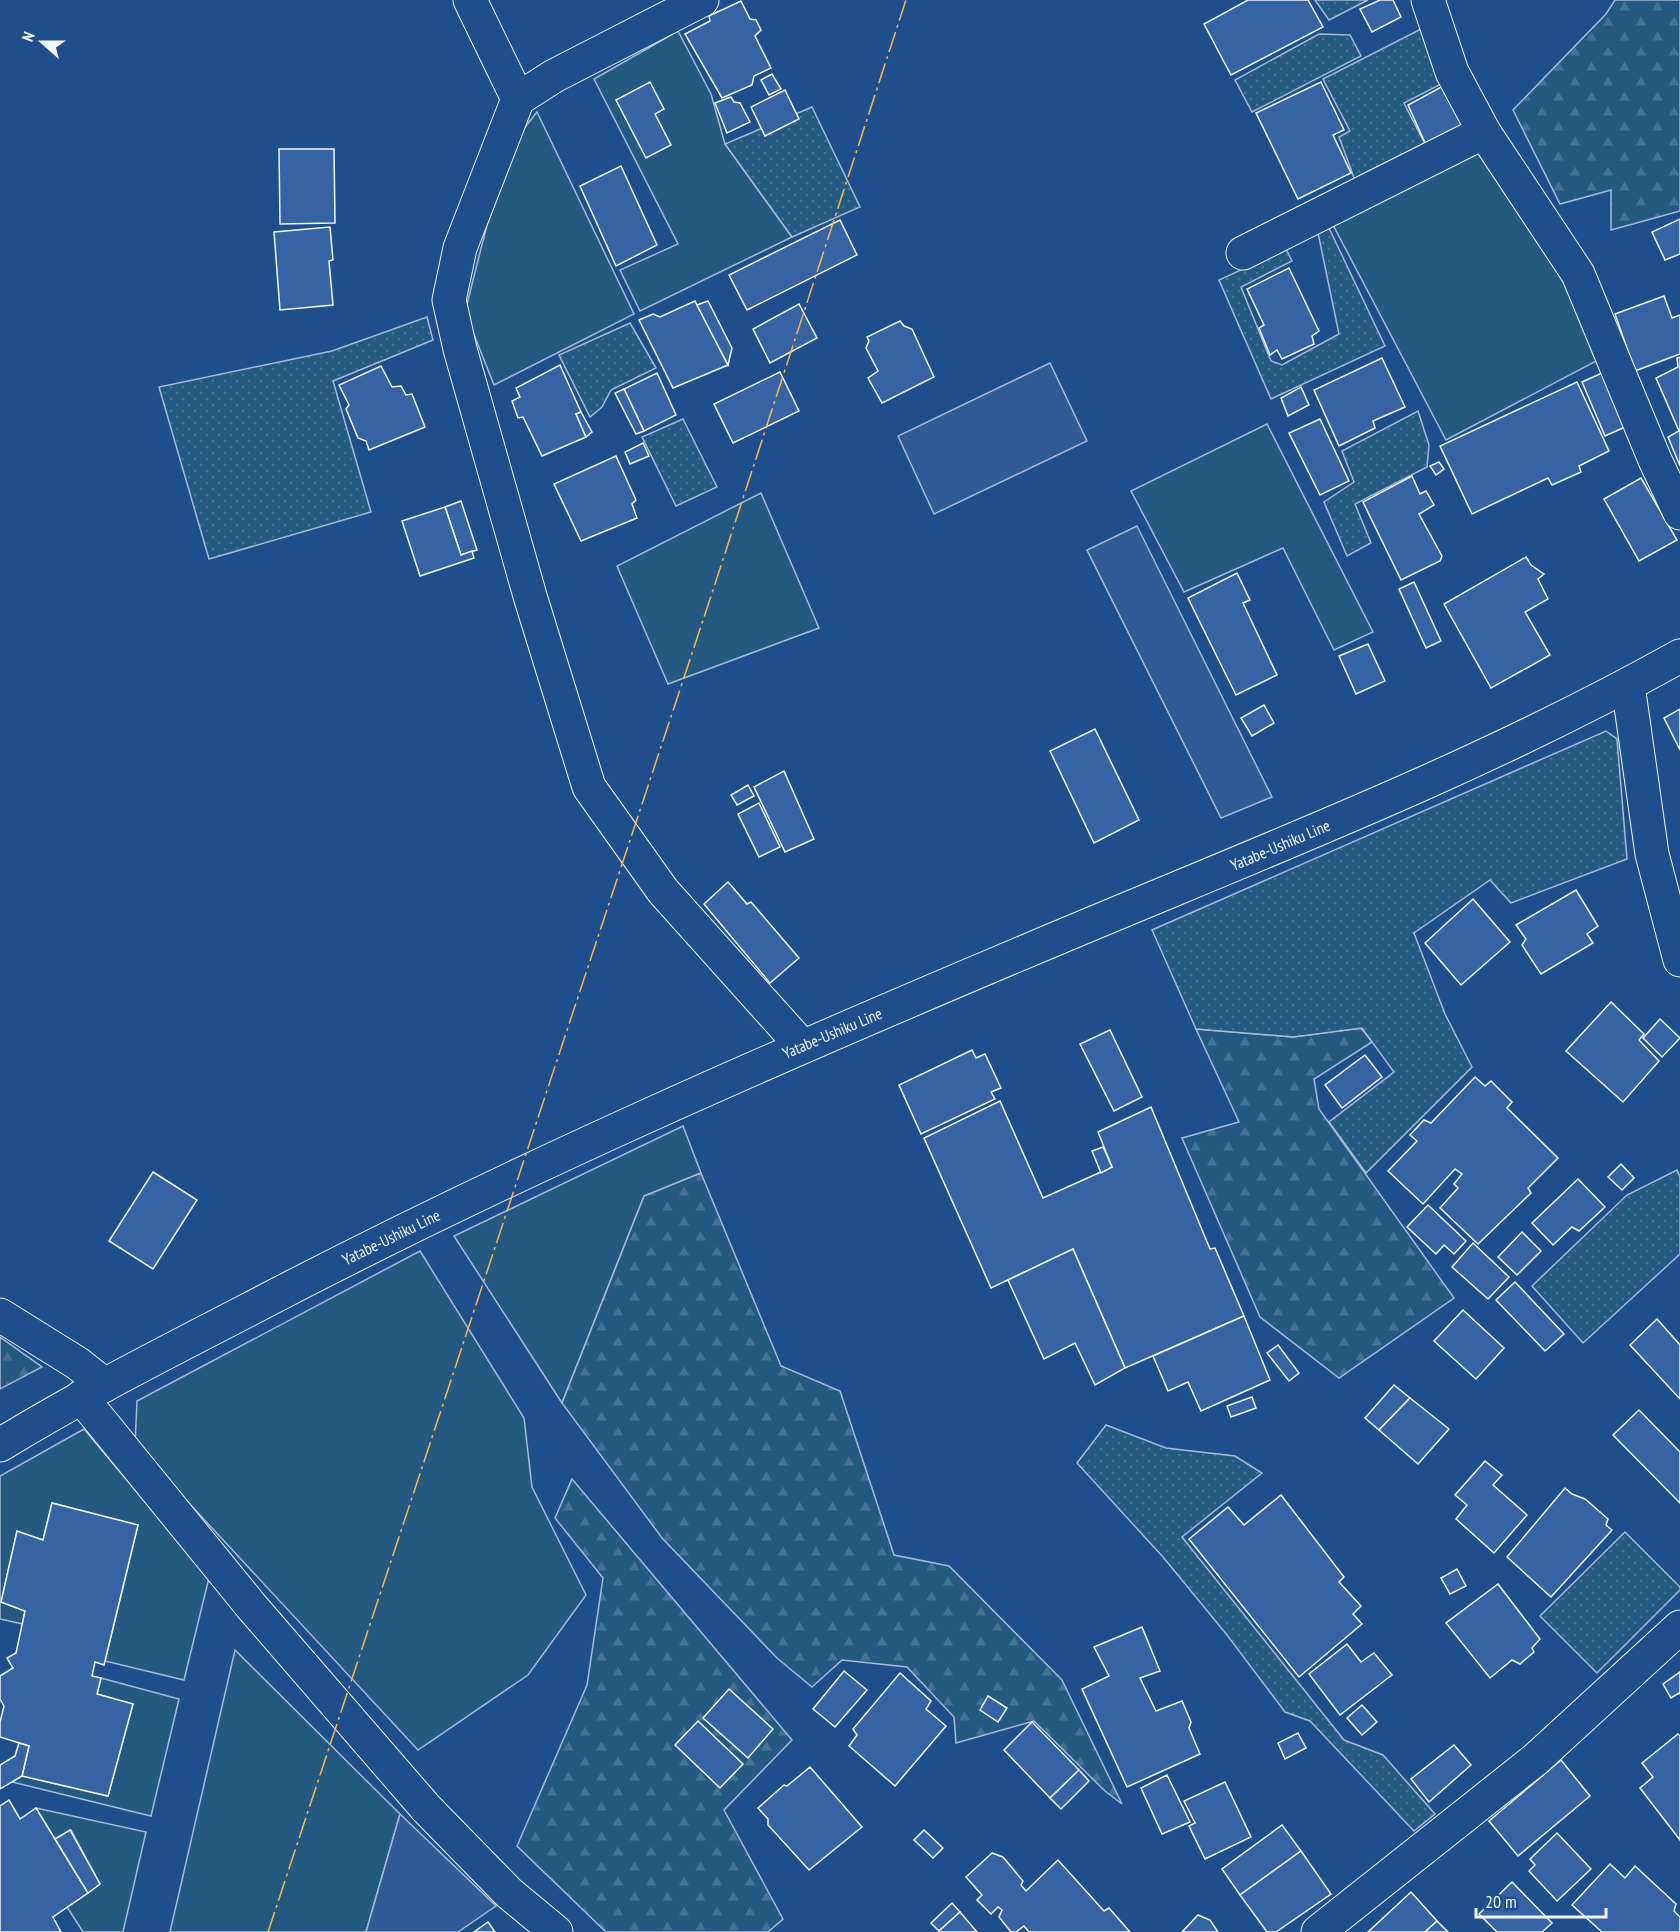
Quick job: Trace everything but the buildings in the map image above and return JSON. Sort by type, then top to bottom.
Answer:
[{"type":"street","points":[[470,0],[518,99]]},
{"type":"street","points":[[702,0],[554,76],[518,99],[460,248],[449,300],[460,349],[530,596],[589,787],[663,891],[802,1046]]},
{"type":"street","points":[[1428,0],[1452,72],[1484,132],[1578,274],[1654,460],[1680,513]]},
{"type":"street","points":[[1243,253],[1484,132]]},
{"type":"street","name":"Yatabe-Ushiku Line","points":[[0,1445],[93,1391],[355,1254],[605,1135],[802,1046],[1340,820],[1516,741],[1628,685],[1680,656]]},
{"type":"street","points":[[1628,685],[1652,854],[1680,960]]},
{"type":"street","points":[[0,1315],[77,1363],[93,1391],[252,1607],[426,1808],[510,1893],[556,1932]]},
{"type":"street","points":[[1318,1932],[1536,1759],[1680,1627]]},
{"type":"green space","points":[[1315,0],[1368,0],[1329,20]]},
{"type":"green space","points":[[1615,0],[1680,0],[1680,211],[1611,230],[1611,190],[1560,204],[1513,110],[1606,14]]},
{"type":"green space","points":[[1421,29],[1443,83],[1404,103],[1427,148],[1356,183],[1339,137],[1350,131],[1323,79]]},
{"type":"green space","points":[[678,31],[711,94],[725,144],[792,237],[640,311],[620,270],[678,244],[594,79]]},
{"type":"green space","points":[[1319,34],[1350,35],[1361,56],[1252,112],[1235,80]]},
{"type":"green space","points":[[812,107],[860,207],[792,237],[725,144]]},
{"type":"green space","points":[[537,112],[634,314],[494,385],[465,312],[487,225],[522,131]]},
{"type":"green space","points":[[1478,146],[1563,265],[1602,358],[1446,440],[1332,223]]},
{"type":"green space","points":[[1329,228],[1385,346],[1271,399],[1219,280],[1286,249],[1292,261],[1241,287],[1271,361],[1282,365],[1339,334],[1318,233]]},
{"type":"green space","points":[[427,317],[433,340],[333,381],[371,512],[209,559],[159,387],[332,351]]},
{"type":"green space","points":[[630,323],[656,368],[611,390],[602,407],[590,417],[559,355]]},
{"type":"green space","points":[[1418,411],[1429,445],[1427,467],[1355,504],[1371,543],[1347,556],[1324,502],[1354,482],[1342,451]]},
{"type":"green space","points":[[683,419],[717,487],[676,506],[642,437]]},
{"type":"green space","points":[[1267,424],[1373,632],[1334,650],[1283,548],[1184,592],[1131,491]]},
{"type":"green space","points":[[761,493],[819,628],[668,684],[617,566]]},
{"type":"green space","points":[[1606,731],[1617,739],[1627,859],[1511,903],[1490,880],[1414,933],[1445,1014],[1472,1067],[1366,1173],[1329,1122],[1394,1072],[1362,1028],[1293,1037],[1196,1029],[1152,930]]},
{"type":"green space","points":[[1361,1028],[1372,1042],[1314,1079],[1319,1109],[1454,1298],[1339,1378],[1260,1317],[1182,1138],[1239,1122],[1196,1029],[1293,1037]]},
{"type":"green space","points":[[683,1126],[701,1173],[644,1196],[562,1403],[454,1236]]},
{"type":"green space","points":[[1677,1170],[1680,1177],[1680,1254],[1583,1343],[1532,1286],[1627,1195]]},
{"type":"green space","points":[[701,1173],[781,1366],[840,1391],[894,1555],[949,1566],[1062,1680],[1122,1804],[1105,1791],[1034,1721],[956,1743],[954,1717],[907,1667],[842,1660],[812,1687],[777,1658],[662,1538],[562,1403],[644,1196]]},
{"type":"green space","points":[[420,1251],[524,1418],[532,1487],[586,1595],[528,1675],[418,1750],[135,1445],[137,1401]]},
{"type":"green space","points":[[0,1337],[42,1367],[0,1389]]},
{"type":"green space","points":[[1106,1425],[1166,1448],[1235,1456],[1262,1473],[1182,1537],[1344,1740],[1383,1755],[1435,1814],[1414,1831],[1310,1721],[1285,1712],[1227,1635],[1163,1557],[1077,1463]]},
{"type":"green space","points":[[84,1429],[209,1578],[184,1680],[105,1661],[138,1525],[52,1503],[43,1540],[17,1532],[1,1602],[25,1611],[23,1624],[0,1619],[0,1476]]},
{"type":"green space","points":[[572,1479],[792,1740],[724,1810],[783,1919],[768,1932],[606,1932],[517,1846],[587,1685],[603,1578],[555,1518]]},
{"type":"green space","points":[[1625,1532],[1680,1587],[1680,1590],[1597,1673],[1540,1616]]},
{"type":"green space","points":[[235,1650],[400,1814],[366,1932],[170,1932]]},
{"type":"green space","points":[[101,1678],[179,1699],[151,1816],[12,1782],[22,1776],[108,1796],[133,1704],[97,1694]]},
{"type":"green space","points":[[36,1808],[146,1832],[123,1932],[83,1932],[67,1907],[100,1884],[71,1830],[55,1839]]},
{"type":"shaded area","points":[[1050,363],[1087,441],[934,514],[898,436]]},
{"type":"shaded area","points":[[1137,526],[1272,797],[1221,818],[1087,550]]},
{"type":"shaded area","points":[[400,1814],[496,1906],[458,1932],[366,1932]]},
{"type":"power","points":[[268,1932],[906,0]]}]
